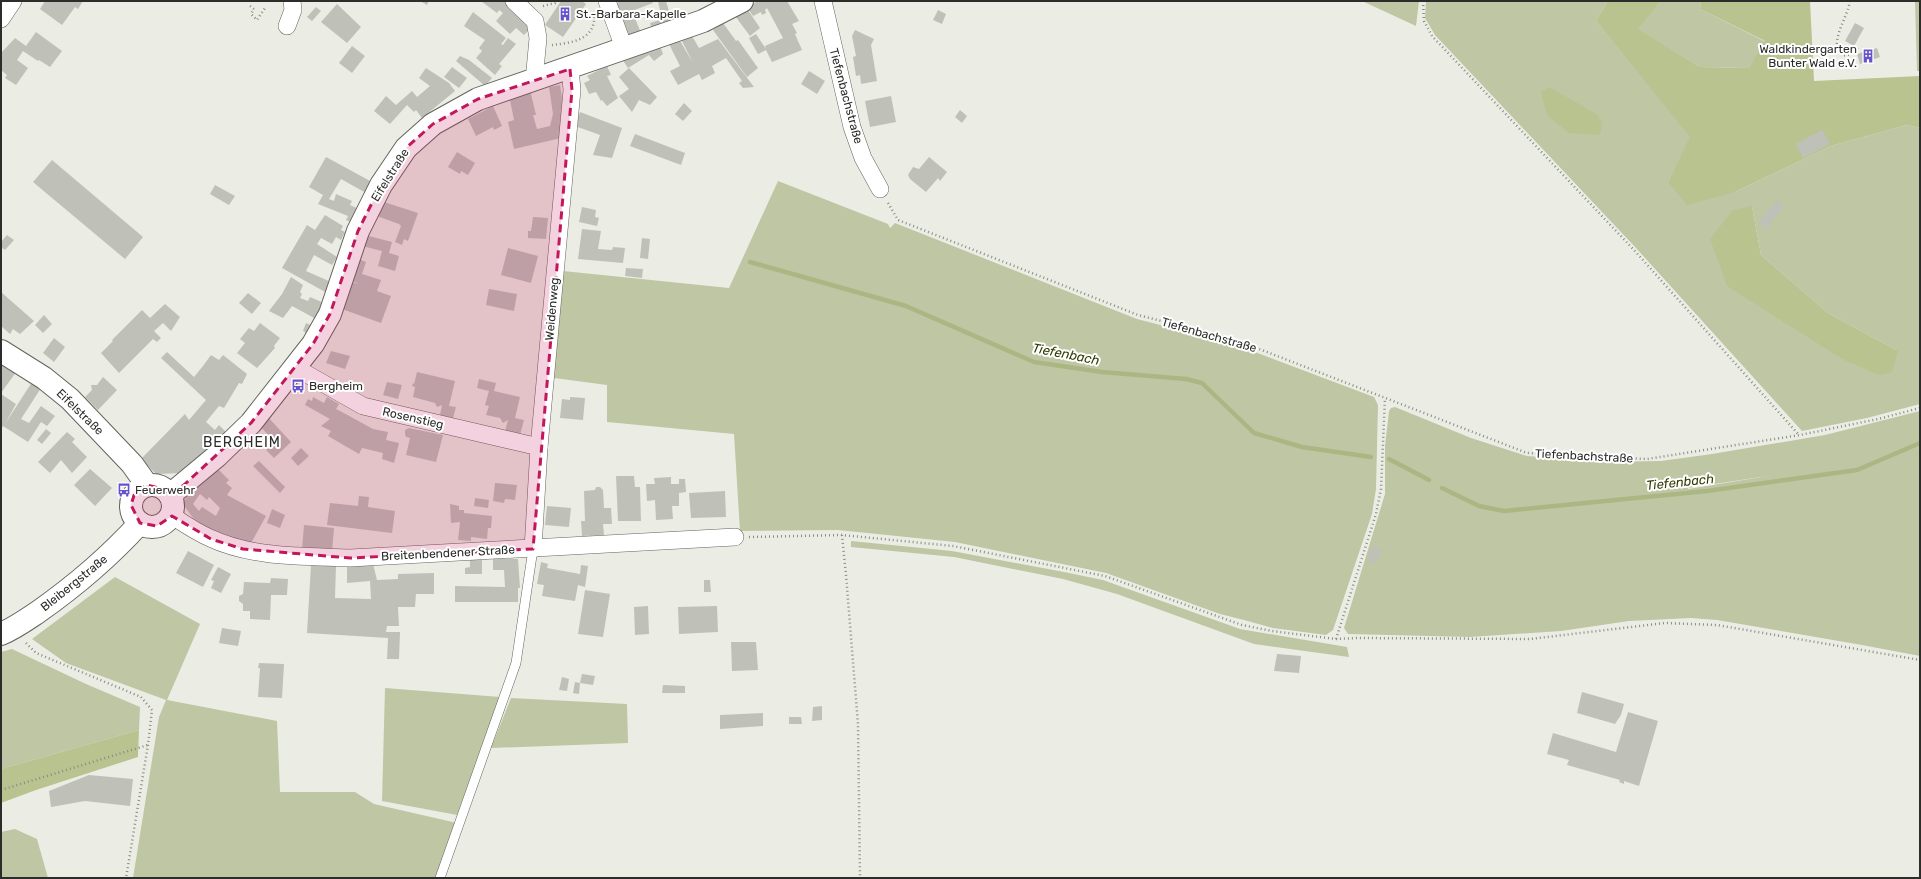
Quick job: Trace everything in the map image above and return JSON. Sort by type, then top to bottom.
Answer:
[{"type":"street","points":[[1,19],[13,1]]},
{"type":"street","points":[[287,26],[293,10],[292,1]]},
{"type":"street","points":[[514,1],[535,21],[538,38],[534,81]]},
{"type":"street","points":[[607,1],[624,48]]},
{"type":"street","name":"Eifelstraße","points":[[175,498],[251,423],[296,368],[313,344],[330,314],[358,231],[381,185],[406,148],[433,124],[478,99],[570,69],[624,48],[703,21],[742,1]]},
{"type":"street","name":"Tiefenbachstraße","points":[[823,1],[852,127],[863,158],[880,189]]},
{"type":"street","name":"Weidenweg","points":[[533,549],[540,447],[572,90],[570,69]]},
{"type":"street","name":"Eifelstraße","points":[[1,351],[44,378],[70,399],[132,464],[147,485]]},
{"type":"street","name":"Rosenstieg","points":[[296,368],[363,406],[540,447]]},
{"type":"street","points":[[147,485],[160,487],[175,498],[167,520],[157,526],[145,526],[135,518],[131,505],[135,492],[147,485]]},
{"type":"street","name":"Breitenbendener Straße","points":[[175,498],[210,539],[243,549],[272,554],[350,558],[735,537]]},
{"type":"street","name":"Bleibergstraße","points":[[7,632],[59,598],[123,542],[140,523]]},
{"type":"lane","points":[[440,878],[516,663],[533,549]]},
{"type":"path","points":[[542,6],[555,3],[557,1]]},
{"type":"path","points":[[1423,1],[1424,21],[1432,36],[1634,250],[1800,435]]},
{"type":"path","points":[[1850,1],[1837,38],[1837,50],[1842,55],[1846,55],[1853,53],[1858,48]]},
{"type":"path","points":[[250,6],[254,9],[251,14],[257,20],[265,8]]},
{"type":"path","points":[[551,45],[579,41],[592,28],[594,18],[593,10]]},
{"type":"path","name":"Tiefenbachstraße","points":[[880,189],[898,220],[1138,315],[1236,340],[1527,453],[1647,459],[1800,435],[1878,419],[1920,408]]},
{"type":"path","points":[[1336,639],[1376,514],[1381,489],[1385,398]]},
{"type":"path","points":[[842,535],[858,724],[860,878]]},
{"type":"path","points":[[735,537],[842,535],[953,546],[1105,576],[1242,625],[1272,631],[1336,639],[1530,639],[1665,623],[1718,624],[1920,660]]},
{"type":"path","points":[[7,632],[36,653],[141,697],[152,710],[148,745],[126,878]]},
{"type":"path","points":[[1,790],[148,745]]},
{"type":"highlighted area","points":[[570,69],[572,90],[533,549],[350,558],[243,549],[211,539],[172,516],[157,526],[140,523],[131,505],[135,492],[147,485],[166,490],[170,495],[185,484],[251,423],[313,344],[330,314],[358,231],[381,185],[406,148],[433,124],[478,99]]},
{"type":"green space","points":[[1362,1],[1419,1],[1416,26]]},
{"type":"green space","points":[[1426,1],[1608,1],[1596,21],[1691,137],[1668,182],[1735,192],[1831,146],[1907,125],[1920,128],[1920,404],[1867,418],[1802,431],[1636,248],[1435,35],[1425,18]],"holes":[[[1752,206],[1761,255],[1828,313],[1898,351],[1727,286]]]},
{"type":"green space","points":[[1608,1],[1661,1],[1638,29],[1700,67],[1749,68],[1765,41],[1700,9],[1701,1],[1810,1],[1814,81],[1920,76],[1920,128],[1907,125],[1831,146],[1735,192],[1687,205],[1668,182],[1690,137],[1596,21]]},
{"type":"green space","points":[[1661,1],[1701,1],[1700,9],[1766,42],[1749,68],[1700,67],[1637,29]]},
{"type":"green space","points":[[1915,1],[1920,1],[1920,71],[1917,71]]},
{"type":"green space","points":[[1549,87],[1598,115],[1602,124],[1600,135],[1569,133],[1547,115],[1541,92]]},
{"type":"green space","points":[[778,181],[888,224],[890,228],[895,223],[1137,319],[1234,344],[1374,397],[1378,405],[1376,489],[1372,514],[1333,630],[1326,635],[1273,628],[1220,614],[1106,573],[955,542],[838,530],[740,531],[734,434],[607,422],[607,385],[554,378],[563,271],[729,288]]},
{"type":"green space","points":[[1752,206],[1761,255],[1828,313],[1898,351],[1892,372],[1879,375],[1842,359],[1727,286],[1710,239],[1733,210]]},
{"type":"green space","points":[[1395,407],[1471,438],[1527,456],[1608,462],[1661,461],[1712,454],[1825,435],[1920,411],[1920,656],[1717,620],[1691,618],[1629,621],[1561,631],[1470,637],[1348,634],[1344,628],[1385,494],[1385,446],[1389,411],[1391,408]],"holes":[[[1774,475],[1688,489],[1688,488]]]},
{"type":"green space","points":[[851,541],[952,551],[1103,580],[1240,629],[1347,647],[1349,657],[1254,644],[1117,594],[1063,579],[954,557],[851,547]]},
{"type":"green space","points":[[115,577],[200,624],[167,700],[277,721],[280,792],[355,792],[374,804],[457,823],[436,878],[133,878],[159,717],[166,700],[66,663],[32,639]]},
{"type":"green space","points":[[12,649],[86,684],[140,707],[139,730],[1,769],[1,652]]},
{"type":"green space","points":[[385,688],[500,697],[457,815],[382,801]]},
{"type":"green space","points":[[511,698],[627,704],[628,743],[491,748]]},
{"type":"green space","points":[[139,730],[138,757],[1,803],[1,769]]},
{"type":"green space","points":[[15,829],[37,839],[48,878],[1,878],[1,832]]},
{"type":"building","points":[[45,1],[83,1],[78,9],[75,7],[62,25],[40,9]]},
{"type":"building","points":[[420,1],[429,1],[427,5]]},
{"type":"building","points":[[481,1],[505,1],[532,27],[524,35],[516,28],[510,34],[496,21],[503,13],[499,10],[497,13]]},
{"type":"building","name":"St.-Barbara-Kapelle","points":[[561,1],[582,1],[586,4],[563,37],[545,25]]},
{"type":"building","points":[[621,1],[652,1],[653,3],[632,11],[641,33],[628,39],[615,4]]},
{"type":"building","points":[[658,1],[666,1],[673,25],[664,28]]},
{"type":"building","points":[[758,1],[787,1],[799,21],[792,24],[797,33],[795,34],[802,50],[772,62],[766,50],[758,54],[749,38],[756,34],[766,49],[765,46],[783,38],[767,8],[765,10],[766,13],[762,15],[761,12],[753,16],[747,7]]},
{"type":"building","points":[[337,4],[361,27],[347,43],[321,22]]},
{"type":"building","points":[[316,7],[321,11],[312,21],[307,17]]},
{"type":"building","points":[[746,7],[760,28],[750,36],[735,16]]},
{"type":"building","points":[[938,10],[946,14],[942,24],[933,20]]},
{"type":"building","points":[[473,12],[506,38],[501,44],[503,45],[508,38],[516,44],[499,64],[502,66],[495,75],[476,58],[482,51],[479,48],[485,40],[464,26]]},
{"type":"building","points":[[660,20],[662,27],[652,30],[650,23]]},
{"type":"building","points":[[723,23],[736,41],[738,40],[758,68],[747,77],[713,30]]},
{"type":"building","name":"Waldkindergarten Bunter Wald e.V.","points":[[1855,23],[1864,28],[1854,46],[1845,41]]},
{"type":"building","points":[[855,30],[874,39],[871,45],[877,81],[861,84],[860,75],[856,76],[853,57],[856,56],[852,36]]},
{"type":"building","points":[[36,32],[62,51],[50,67],[23,51],[17,60],[28,68],[16,85],[5,78],[7,75],[1,70],[1,53],[15,38],[26,46]]},
{"type":"building","points":[[692,36],[699,48],[718,39],[754,87],[743,88],[739,83],[742,81],[726,58],[712,66],[715,73],[702,80],[699,74],[678,85],[670,71],[680,66],[669,44],[679,39],[693,63],[682,41]]},
{"type":"building","points":[[352,46],[365,56],[352,73],[339,63]]},
{"type":"building","points":[[660,46],[663,54],[654,61],[649,55],[628,68],[622,59]]},
{"type":"building","name":"Waldkindergarten Bunter Wald e.V.","points":[[1877,48],[1880,57],[1860,64],[1857,54]]},
{"type":"building","points":[[460,56],[469,60],[492,78],[485,86],[456,61]]},
{"type":"building","points":[[607,66],[611,75],[607,76],[618,98],[607,106],[602,100],[601,101],[596,92],[589,94],[584,83],[590,80],[587,76]]},
{"type":"building","points":[[452,67],[467,78],[459,88],[444,77]]},
{"type":"building","points":[[426,68],[449,83],[455,91],[422,118],[416,110],[414,112],[407,105],[390,124],[374,111],[386,96],[396,105],[412,91],[417,97],[430,86],[419,78]]},
{"type":"building","points":[[629,68],[657,97],[650,105],[639,100],[632,112],[619,96],[629,89],[619,77]]},
{"type":"building","points":[[809,71],[825,81],[817,94],[801,84]]},
{"type":"building","points":[[560,85],[564,112],[561,138],[514,149],[508,122],[514,120],[509,95],[530,90],[536,115],[533,115],[537,129],[550,126],[553,114],[549,87]]},
{"type":"building","points":[[891,96],[896,122],[870,127],[865,101]]},
{"type":"building","points":[[684,103],[692,111],[683,121],[675,114]]},
{"type":"building","points":[[493,106],[502,126],[494,130],[493,127],[476,136],[468,119]]},
{"type":"building","points":[[960,110],[967,116],[962,123],[955,117]]},
{"type":"building","points":[[580,112],[622,128],[612,158],[593,155],[600,135],[575,126]]},
{"type":"building","points":[[1822,130],[1830,144],[1803,158],[1796,144]]},
{"type":"building","points":[[635,134],[685,153],[681,165],[630,146]]},
{"type":"building","points":[[457,152],[475,163],[468,175],[461,171],[460,174],[448,167]]},
{"type":"building","points":[[326,157],[372,182],[366,193],[341,179],[329,199],[334,201],[336,194],[352,201],[350,205],[359,209],[353,223],[346,220],[348,216],[318,204],[323,195],[309,187]]},
{"type":"building","points":[[929,157],[947,172],[940,181],[938,178],[926,192],[910,179],[908,175],[913,167],[919,169]]},
{"type":"building","points":[[52,160],[143,237],[125,259],[33,182]]},
{"type":"building","points":[[215,185],[235,196],[229,205],[210,194]]},
{"type":"building","points":[[1777,200],[1784,206],[1766,229],[1759,222]]},
{"type":"building","points":[[381,201],[418,213],[408,241],[404,239],[402,245],[395,242],[401,226],[374,215]]},
{"type":"building","points":[[582,207],[596,210],[595,217],[599,218],[597,226],[579,222]]},
{"type":"building","points":[[325,215],[343,226],[341,230],[345,232],[341,240],[336,237],[332,244],[321,238],[317,244],[337,257],[332,265],[314,255],[306,271],[331,282],[327,293],[282,268],[307,225],[315,230]]},
{"type":"building","points":[[533,217],[548,218],[546,239],[528,238],[528,231],[531,231]]},
{"type":"building","points":[[582,229],[601,231],[598,249],[612,250],[613,247],[625,248],[623,263],[578,259]]},
{"type":"building","points":[[7,235],[14,240],[5,250],[1,247],[1,242]]},
{"type":"building","points":[[365,235],[392,242],[389,253],[399,256],[395,271],[378,266],[382,251],[362,246]]},
{"type":"building","points":[[642,238],[650,239],[648,259],[640,258]]},
{"type":"building","points":[[508,248],[538,256],[531,283],[501,275]]},
{"type":"building","points":[[356,258],[366,262],[362,274],[381,280],[377,291],[391,296],[381,323],[339,308],[348,281],[359,284],[348,279]]},
{"type":"building","points":[[626,268],[643,269],[642,278],[625,276]]},
{"type":"building","points":[[291,277],[303,285],[300,292],[302,294],[300,298],[308,301],[310,297],[324,303],[316,319],[292,306],[283,318],[269,311],[282,294]]},
{"type":"building","points":[[489,289],[517,294],[514,311],[486,305]]},
{"type":"building","points":[[1,292],[34,321],[20,334],[13,329],[10,334],[1,326]]},
{"type":"building","points":[[248,293],[261,303],[252,314],[239,303]]},
{"type":"building","points":[[165,304],[180,317],[171,331],[163,323],[154,331],[161,338],[157,342],[153,339],[119,373],[101,353],[142,310],[150,318]]},
{"type":"building","points":[[44,315],[52,324],[43,333],[35,325]]},
{"type":"building","points":[[260,323],[280,338],[274,346],[275,348],[257,368],[237,353],[245,343],[240,339],[249,328],[254,331]]},
{"type":"building","points":[[306,323],[313,326],[309,335],[303,331]]},
{"type":"building","points":[[54,338],[65,347],[54,362],[43,353]]},
{"type":"building","points":[[331,351],[350,356],[345,369],[326,363]]},
{"type":"building","points":[[167,352],[194,377],[211,355],[219,360],[223,355],[247,374],[242,384],[239,383],[224,408],[219,406],[206,422],[215,430],[219,425],[229,435],[184,473],[156,474],[141,459],[185,414],[189,420],[206,400],[161,358]]},
{"type":"building","points":[[1,358],[19,368],[1,393]]},
{"type":"building","points":[[417,372],[455,381],[449,406],[456,407],[453,418],[440,415],[442,405],[437,407],[435,403],[413,397],[415,387],[412,386],[413,383],[414,384]]},
{"type":"building","points":[[103,377],[117,390],[98,410],[85,397],[92,390],[91,385],[97,385]]},
{"type":"building","points":[[34,379],[43,385],[21,419],[29,423],[41,406],[55,416],[47,426],[41,422],[28,442],[3,426],[1,430],[1,394],[16,404],[5,424]]},
{"type":"building","points":[[479,379],[496,383],[494,391],[520,397],[515,418],[524,420],[520,435],[505,431],[508,420],[503,423],[500,418],[486,415],[489,406],[485,405],[489,391],[477,388]]},
{"type":"building","points":[[387,382],[402,385],[398,399],[383,395]]},
{"type":"building","points":[[313,397],[324,403],[327,397],[339,404],[336,409],[373,429],[388,432],[386,440],[399,443],[394,463],[382,459],[383,453],[362,448],[359,454],[328,436],[331,431],[321,426],[330,419],[305,405],[308,399],[312,401]]},
{"type":"building","points":[[570,397],[585,398],[583,420],[560,418],[562,399],[570,400]]},
{"type":"building","points":[[266,415],[291,442],[274,458],[266,450],[275,442],[258,424]]},
{"type":"building","points":[[409,428],[443,435],[436,462],[406,455],[410,438],[406,437],[405,430]]},
{"type":"building","points":[[46,429],[51,433],[42,444],[37,440]]},
{"type":"building","points":[[67,432],[75,439],[72,442],[87,457],[72,473],[61,460],[50,473],[38,462]]},
{"type":"building","points":[[301,448],[309,456],[298,466],[291,458]]},
{"type":"building","points":[[259,461],[285,487],[280,493],[253,466]]},
{"type":"building","points":[[217,468],[229,480],[226,483],[232,488],[227,495],[266,516],[250,545],[211,532],[193,518],[183,504],[190,491],[203,477],[206,480]],"holes":[[[200,494],[207,500],[209,497],[220,508],[216,516],[202,507],[199,511],[193,504]]]},
{"type":"building","points":[[90,469],[112,488],[95,506],[74,485]]},
{"type":"building","points":[[616,476],[634,476],[635,487],[640,487],[641,521],[618,521]]},
{"type":"building","points":[[671,477],[671,484],[679,484],[679,479],[685,479],[686,492],[679,493],[679,506],[672,506],[673,519],[656,520],[655,500],[647,501],[646,484],[655,484],[654,478]]},
{"type":"building","points":[[495,483],[517,485],[515,500],[505,499],[504,503],[493,501]]},
{"type":"building","points":[[596,487],[600,487],[603,490],[604,508],[611,508],[612,524],[603,524],[604,535],[582,536],[581,521],[585,521],[584,491],[595,490]]},
{"type":"building","points":[[725,491],[726,517],[691,518],[689,493]]},
{"type":"building","points":[[359,496],[369,497],[368,507],[395,511],[392,533],[327,525],[330,503],[358,506]]},
{"type":"building","points":[[475,498],[489,500],[488,508],[474,506]]},
{"type":"building","points":[[450,504],[459,506],[459,510],[464,510],[464,513],[492,516],[491,528],[488,528],[487,539],[471,537],[471,541],[458,540],[460,522],[451,523]]},
{"type":"building","points":[[547,506],[571,508],[569,527],[545,525]]},
{"type":"building","points":[[272,509],[285,515],[280,528],[267,523]]},
{"type":"building","points":[[304,525],[334,528],[332,552],[302,549]]},
{"type":"building","points":[[1373,546],[1382,549],[1376,564],[1367,561]]},
{"type":"building","points":[[188,551],[214,565],[203,587],[176,573]]},
{"type":"building","points":[[482,559],[482,574],[465,574],[465,568],[470,567],[470,560]]},
{"type":"building","points":[[493,559],[518,559],[520,588],[518,588],[518,602],[455,602],[455,586],[505,587],[504,570],[493,570]]},
{"type":"building","points":[[541,562],[548,564],[547,568],[580,574],[581,565],[588,566],[585,587],[578,585],[575,601],[542,596],[544,585],[537,584]]},
{"type":"building","points":[[373,564],[377,580],[398,579],[398,574],[434,573],[434,594],[416,594],[415,607],[398,607],[399,626],[387,626],[386,632],[400,632],[399,659],[387,659],[388,638],[307,633],[311,565],[336,566],[335,598],[371,599],[370,581],[347,583],[347,565]]},
{"type":"building","points":[[218,567],[231,574],[221,593],[211,588],[214,581],[211,580]]},
{"type":"building","points":[[271,578],[288,579],[287,595],[271,595],[270,620],[250,619],[250,611],[243,611],[243,604],[239,601],[239,596],[243,594],[244,582],[270,583]]},
{"type":"building","points":[[704,580],[710,580],[711,592],[704,592]]},
{"type":"building","points":[[585,590],[610,594],[603,637],[578,634]]},
{"type":"building","points":[[648,606],[649,634],[635,635],[634,607]]},
{"type":"building","points":[[717,606],[718,632],[679,634],[678,607]]},
{"type":"building","points":[[222,628],[241,631],[238,646],[219,643]]},
{"type":"building","points":[[731,642],[756,642],[758,670],[732,671]]},
{"type":"building","points":[[1277,654],[1301,656],[1299,673],[1274,671]]},
{"type":"building","points":[[259,663],[284,664],[282,698],[258,697]]},
{"type":"building","points":[[582,674],[595,676],[593,685],[580,683]]},
{"type":"building","points":[[562,677],[569,679],[567,691],[559,690]]},
{"type":"building","points":[[575,682],[580,683],[579,694],[573,693]]},
{"type":"building","points":[[663,685],[685,686],[685,693],[662,693]]},
{"type":"building","points":[[1582,692],[1624,704],[1621,715],[1615,724],[1577,713]]},
{"type":"building","points":[[822,706],[822,720],[812,721],[813,707]]},
{"type":"building","points":[[1628,712],[1658,721],[1639,786],[1624,781],[1624,784],[1619,782],[1620,780],[1567,765],[1569,760],[1547,754],[1553,733],[1616,752]]},
{"type":"building","points":[[763,713],[763,726],[720,729],[720,715]]},
{"type":"building","points":[[789,717],[801,717],[802,724],[789,724]]},
{"type":"building","points":[[89,775],[133,779],[130,806],[85,801],[51,807],[49,791]]},
{"type":"waterway","name":"Tiefenbach","points":[[750,262],[906,306],[1034,362],[1102,372],[1186,379],[1202,383],[1254,433],[1302,447],[1371,457]]},
{"type":"waterway","name":"Tiefenbach","points":[[1442,488],[1479,506],[1504,511],[1707,491],[1857,470],[1920,443]]},
{"type":"waterway","name":"Tiefenbach","points":[[1389,459],[1429,480]]},
{"type":"place","name":"St.-Barbara-Kapelle","points":[[565,14]]},
{"type":"place","name":"Waldkindergarten Bunter Wald e.V.","points":[[1868,56]]},
{"type":"place","name":"Bergheim","points":[[298,386]]},
{"type":"place","name":"Feuerwehr","points":[[124,490]]},
{"type":"district","name":"BERGHEIM","points":[[242,442]]}]
